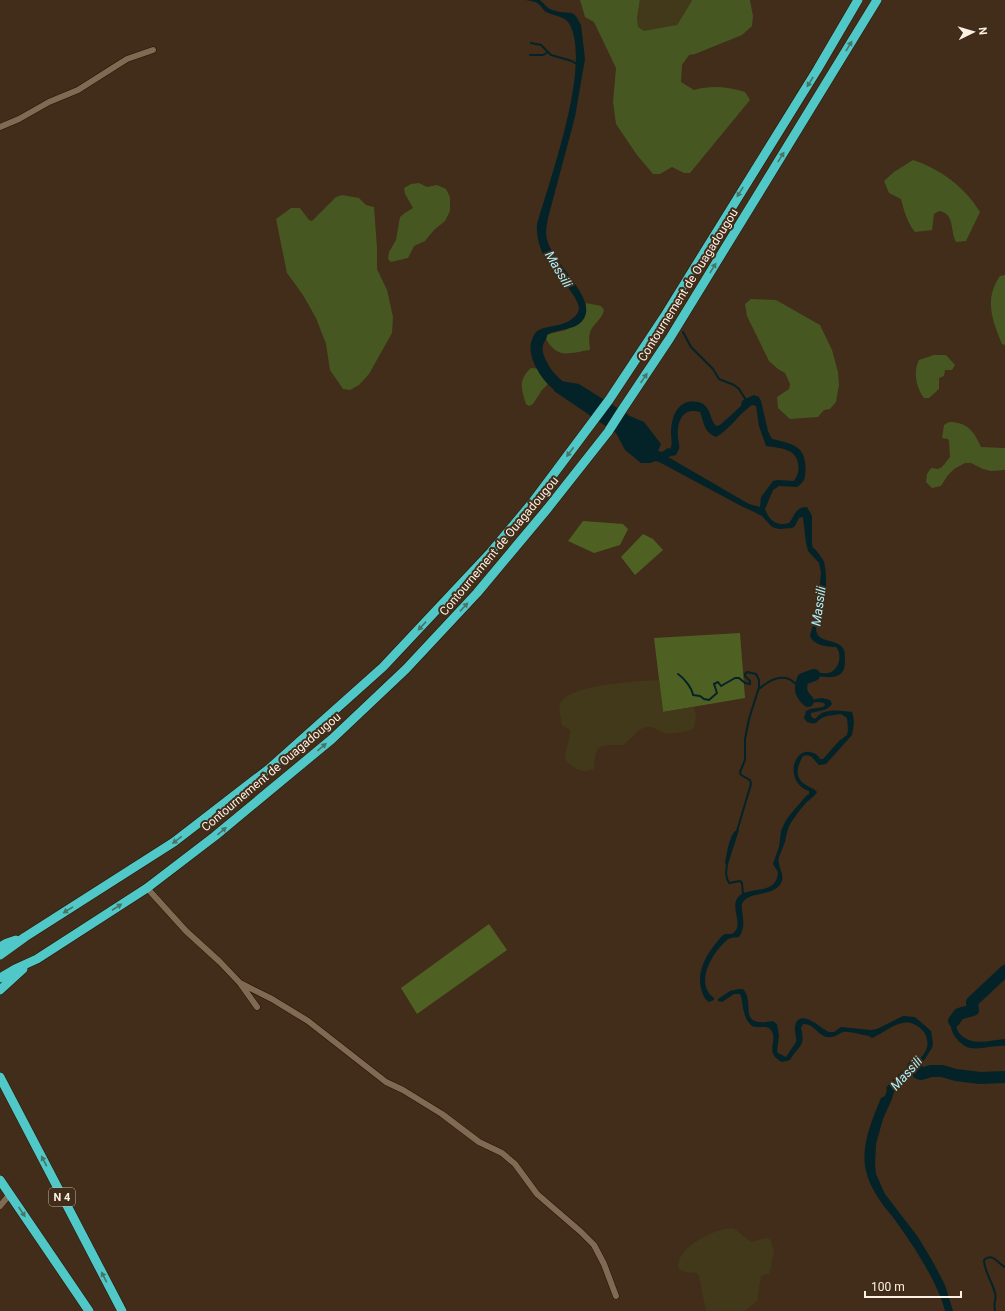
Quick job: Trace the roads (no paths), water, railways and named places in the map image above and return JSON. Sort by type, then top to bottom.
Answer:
[{"type":"highway","name":"Contournement de Ouagadougou","points":[[0,955],[25,937],[174,842],[270,768],[383,667],[491,552],[532,503],[609,400],[664,317],[817,70],[858,0]]},
{"type":"highway","name":"Contournement de Ouagadougou","points":[[0,978],[37,959],[147,888],[215,836],[332,739],[406,669],[477,593],[548,508],[608,432],[674,332],[877,0]]},
{"type":"highway","points":[[0,947],[25,937]]},
{"type":"highway","points":[[0,990],[19,972],[37,959]]},
{"type":"highway","points":[[0,1073],[2,1080]]},
{"type":"highway","name":"N 4","points":[[2,1080],[122,1311]]},
{"type":"highway","points":[[0,1180],[89,1311]]},
{"type":"street","points":[[0,127],[89,84],[127,59],[153,50]]},
{"type":"street","points":[[147,888],[186,931],[220,962],[240,983],[257,1007]]},
{"type":"street","points":[[240,983],[272,999],[308,1021],[386,1082],[403,1090],[442,1114],[479,1142],[502,1153],[514,1164],[537,1194],[594,1245],[604,1264],[616,1296]]},
{"type":"street","points":[[0,1206],[10,1194]]},
{"type":"water","points":[[526,0],[540,0],[552,10],[572,13],[576,16],[581,25],[585,59],[575,117],[548,218],[546,234],[550,248],[577,286],[586,305],[586,313],[584,319],[574,327],[555,331],[546,336],[540,350],[537,351],[531,343],[536,332],[569,321],[576,315],[579,309],[574,296],[544,257],[537,232],[537,224],[559,152],[566,123],[576,67],[575,43],[568,22],[560,17],[546,12],[536,2]]},
{"type":"water","points":[[550,375],[555,380],[579,384],[630,416],[644,422],[661,444],[658,451],[662,452],[668,448],[670,449],[671,447],[671,429],[673,420],[678,408],[681,405],[689,402],[699,402],[703,404],[708,409],[716,426],[720,425],[741,406],[742,401],[754,395],[759,397],[768,431],[772,439],[790,444],[799,449],[803,455],[806,468],[804,480],[797,487],[779,486],[773,490],[765,509],[774,522],[781,524],[789,523],[796,512],[803,507],[807,507],[812,516],[812,544],[813,548],[824,562],[826,578],[826,591],[824,603],[817,623],[817,634],[825,640],[836,643],[844,650],[845,666],[841,673],[835,677],[812,677],[803,683],[799,680],[805,672],[809,671],[824,673],[831,672],[837,667],[839,659],[836,647],[825,646],[814,642],[810,636],[818,604],[821,573],[819,563],[808,551],[803,517],[799,518],[795,526],[792,528],[779,529],[772,527],[762,516],[661,463],[656,461],[641,463],[625,450],[616,433],[554,391],[554,386],[547,377]],"holes":[[[752,405],[756,406],[759,426],[766,446],[791,452],[797,458],[798,462],[798,470],[794,481],[773,481],[761,497],[760,507],[749,504],[668,457],[676,455],[679,449],[678,426],[685,414],[694,411],[700,412],[707,430],[716,437],[726,430]]]},
{"type":"water","points":[[802,688],[810,700],[822,698],[830,700],[832,704],[825,709],[811,713],[811,716],[814,719],[822,713],[829,711],[852,712],[854,723],[852,735],[826,764],[819,765],[809,756],[803,756],[798,768],[798,775],[802,782],[817,792],[806,803],[789,826],[779,857],[782,879],[779,886],[770,891],[750,897],[743,902],[743,926],[739,937],[728,939],[711,960],[705,976],[705,984],[708,992],[714,998],[714,1000],[709,1002],[703,995],[700,981],[700,974],[705,960],[722,936],[725,934],[732,934],[736,930],[737,921],[735,905],[739,896],[749,891],[768,888],[776,880],[778,872],[773,864],[779,847],[781,831],[789,816],[809,794],[809,791],[801,787],[796,781],[794,774],[795,761],[804,752],[816,754],[820,759],[823,759],[839,741],[847,735],[847,718],[841,714],[821,718],[815,723],[807,722],[804,718],[806,711],[823,707],[825,705],[824,703],[818,702],[807,703],[800,695],[800,689]]},
{"type":"water","points":[[738,829],[739,830],[727,865],[725,863],[729,844],[732,835]]},
{"type":"water","points":[[1005,964],[1005,979],[996,985],[989,994],[981,1000],[975,1000],[974,999],[976,997],[974,994]]},
{"type":"water","points":[[743,989],[747,995],[751,1018],[755,1021],[762,1022],[773,1021],[777,1024],[779,1035],[777,1051],[786,1057],[796,1042],[795,1026],[801,1018],[811,1021],[829,1032],[834,1032],[841,1027],[871,1030],[877,1029],[903,1016],[915,1017],[931,1031],[933,1043],[932,1048],[923,1062],[913,1068],[900,1081],[899,1086],[894,1092],[883,1119],[876,1144],[875,1165],[876,1174],[885,1194],[918,1237],[933,1262],[945,1285],[953,1311],[945,1311],[936,1287],[923,1262],[907,1237],[880,1201],[868,1177],[865,1162],[868,1134],[881,1098],[885,1096],[887,1090],[886,1088],[894,1079],[918,1061],[924,1054],[927,1048],[927,1038],[924,1032],[911,1023],[904,1023],[898,1024],[872,1038],[869,1036],[845,1032],[830,1037],[822,1035],[807,1024],[803,1024],[801,1028],[803,1039],[802,1043],[790,1060],[782,1062],[773,1054],[773,1034],[771,1030],[767,1027],[753,1026],[746,1019],[740,994],[734,994],[722,1002],[718,1001],[718,999],[730,991]]},
{"type":"water","points":[[963,1007],[966,1011],[966,1014],[957,1023],[957,1029],[960,1034],[965,1038],[976,1042],[1005,1039],[1005,1046],[970,1048],[957,1040],[952,1030],[951,1020],[952,1015]]},
{"type":"waterway","points":[[531,43],[541,45],[551,55],[572,61],[578,65]]},
{"type":"waterway","points":[[530,55],[543,55],[548,52]]},
{"type":"waterway","points":[[683,332],[691,347],[713,369],[719,379],[734,385],[739,389],[746,400]]},
{"type":"waterway","name":"Massili","points":[[541,336],[538,342],[538,356],[549,376],[559,386]]},
{"type":"waterway","points":[[678,674],[687,683],[693,695],[709,700],[717,693],[714,684],[718,682],[721,686],[735,678],[739,678],[745,683],[750,684],[750,681],[745,676],[747,672],[756,674],[759,680],[759,687],[749,719],[745,739],[745,760],[740,772],[741,775],[750,780],[751,784],[737,831]]},
{"type":"waterway","name":"Massili","points":[[808,701],[801,691],[801,685],[803,679],[814,675]]},
{"type":"waterway","points":[[759,689],[769,682],[781,678],[789,679],[800,686]]},
{"type":"waterway","points":[[727,864],[726,874],[729,883],[740,881],[742,883],[743,894]]},
{"type":"waterway","points":[[954,1021],[959,1014],[973,1010],[972,1002],[1005,971]]},
{"type":"waterway","points":[[913,1067],[917,1068],[918,1073],[921,1074],[931,1071],[942,1071],[956,1075],[980,1078],[1005,1077]]},
{"type":"waterway","points":[[995,1311],[994,1289],[985,1268],[984,1260],[990,1257],[1005,1267]]}]
